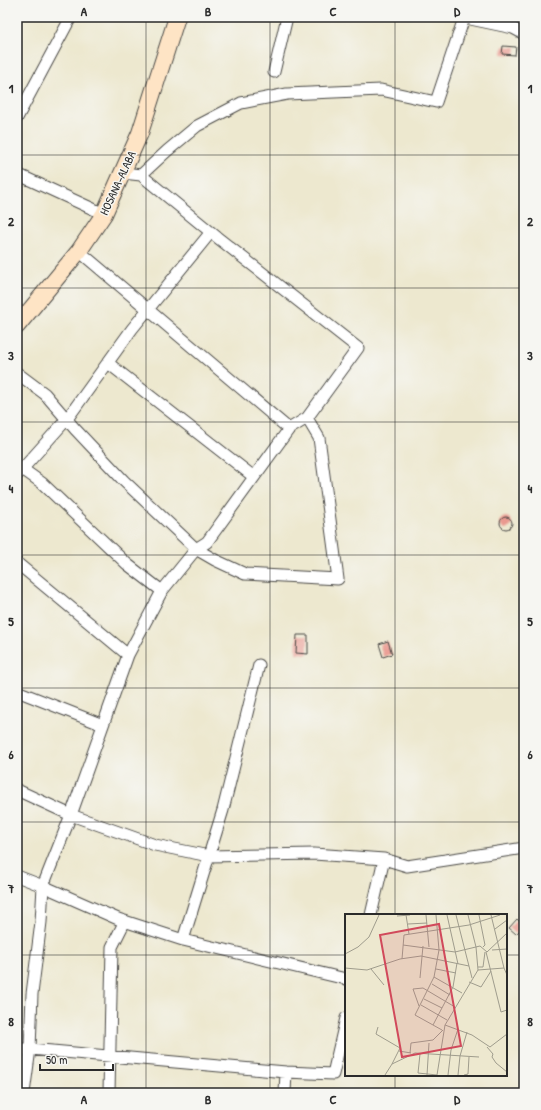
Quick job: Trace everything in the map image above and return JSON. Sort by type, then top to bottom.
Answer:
[{"type":"main road","name":"HOSANA-ALABA","points":[[17,326],[79,251],[104,214],[140,133],[176,17]]},
{"type":"street","points":[[17,118],[71,17]]},
{"type":"street","points":[[274,72],[287,17]]},
{"type":"street","points":[[141,175],[167,150],[197,126],[241,103],[287,94],[381,90],[436,102],[463,17],[513,28],[524,34]]},
{"type":"street","points":[[24,1093],[30,1049],[32,994],[41,922],[43,886],[71,815],[128,655],[162,591],[196,548],[207,542],[289,429],[307,418],[358,348],[141,175],[123,173]]},
{"type":"street","points":[[17,174],[104,214]]},
{"type":"street","points":[[162,591],[127,564],[42,483],[19,472],[67,419],[148,310],[211,232]]},
{"type":"street","points":[[79,251],[289,429]]},
{"type":"street","points":[[108,363],[254,477]]},
{"type":"street","points":[[17,373],[45,394],[124,481],[196,548],[215,560],[245,574],[338,579],[319,438],[307,418]]},
{"type":"street","points":[[17,563],[128,655]]},
{"type":"street","points":[[184,940],[223,810],[259,665]]},
{"type":"street","points":[[17,691],[103,725]]},
{"type":"street","points":[[17,790],[71,815],[155,845],[209,856],[314,854],[384,859],[407,866],[524,848]]},
{"type":"street","points":[[371,914],[384,859]]},
{"type":"street","points":[[17,876],[125,921],[184,940],[345,979]]},
{"type":"street","points":[[109,1093],[112,947],[125,921]]},
{"type":"street","points":[[17,1049],[286,1072],[333,1074],[345,1022]]},
{"type":"street","points":[[285,1093],[286,1072]]},
{"type":"building","points":[[503,46],[516,47],[515,55],[502,54]]},
{"type":"building","points":[[508,517],[511,518],[511,528],[504,529],[501,528],[500,521],[501,518]]},
{"type":"building","points":[[297,635],[308,635],[308,654],[296,653]]},
{"type":"building","points":[[388,641],[392,654],[383,657],[379,644]]},
{"type":"building","points":[[517,919],[524,926],[516,934],[509,928]]}]
